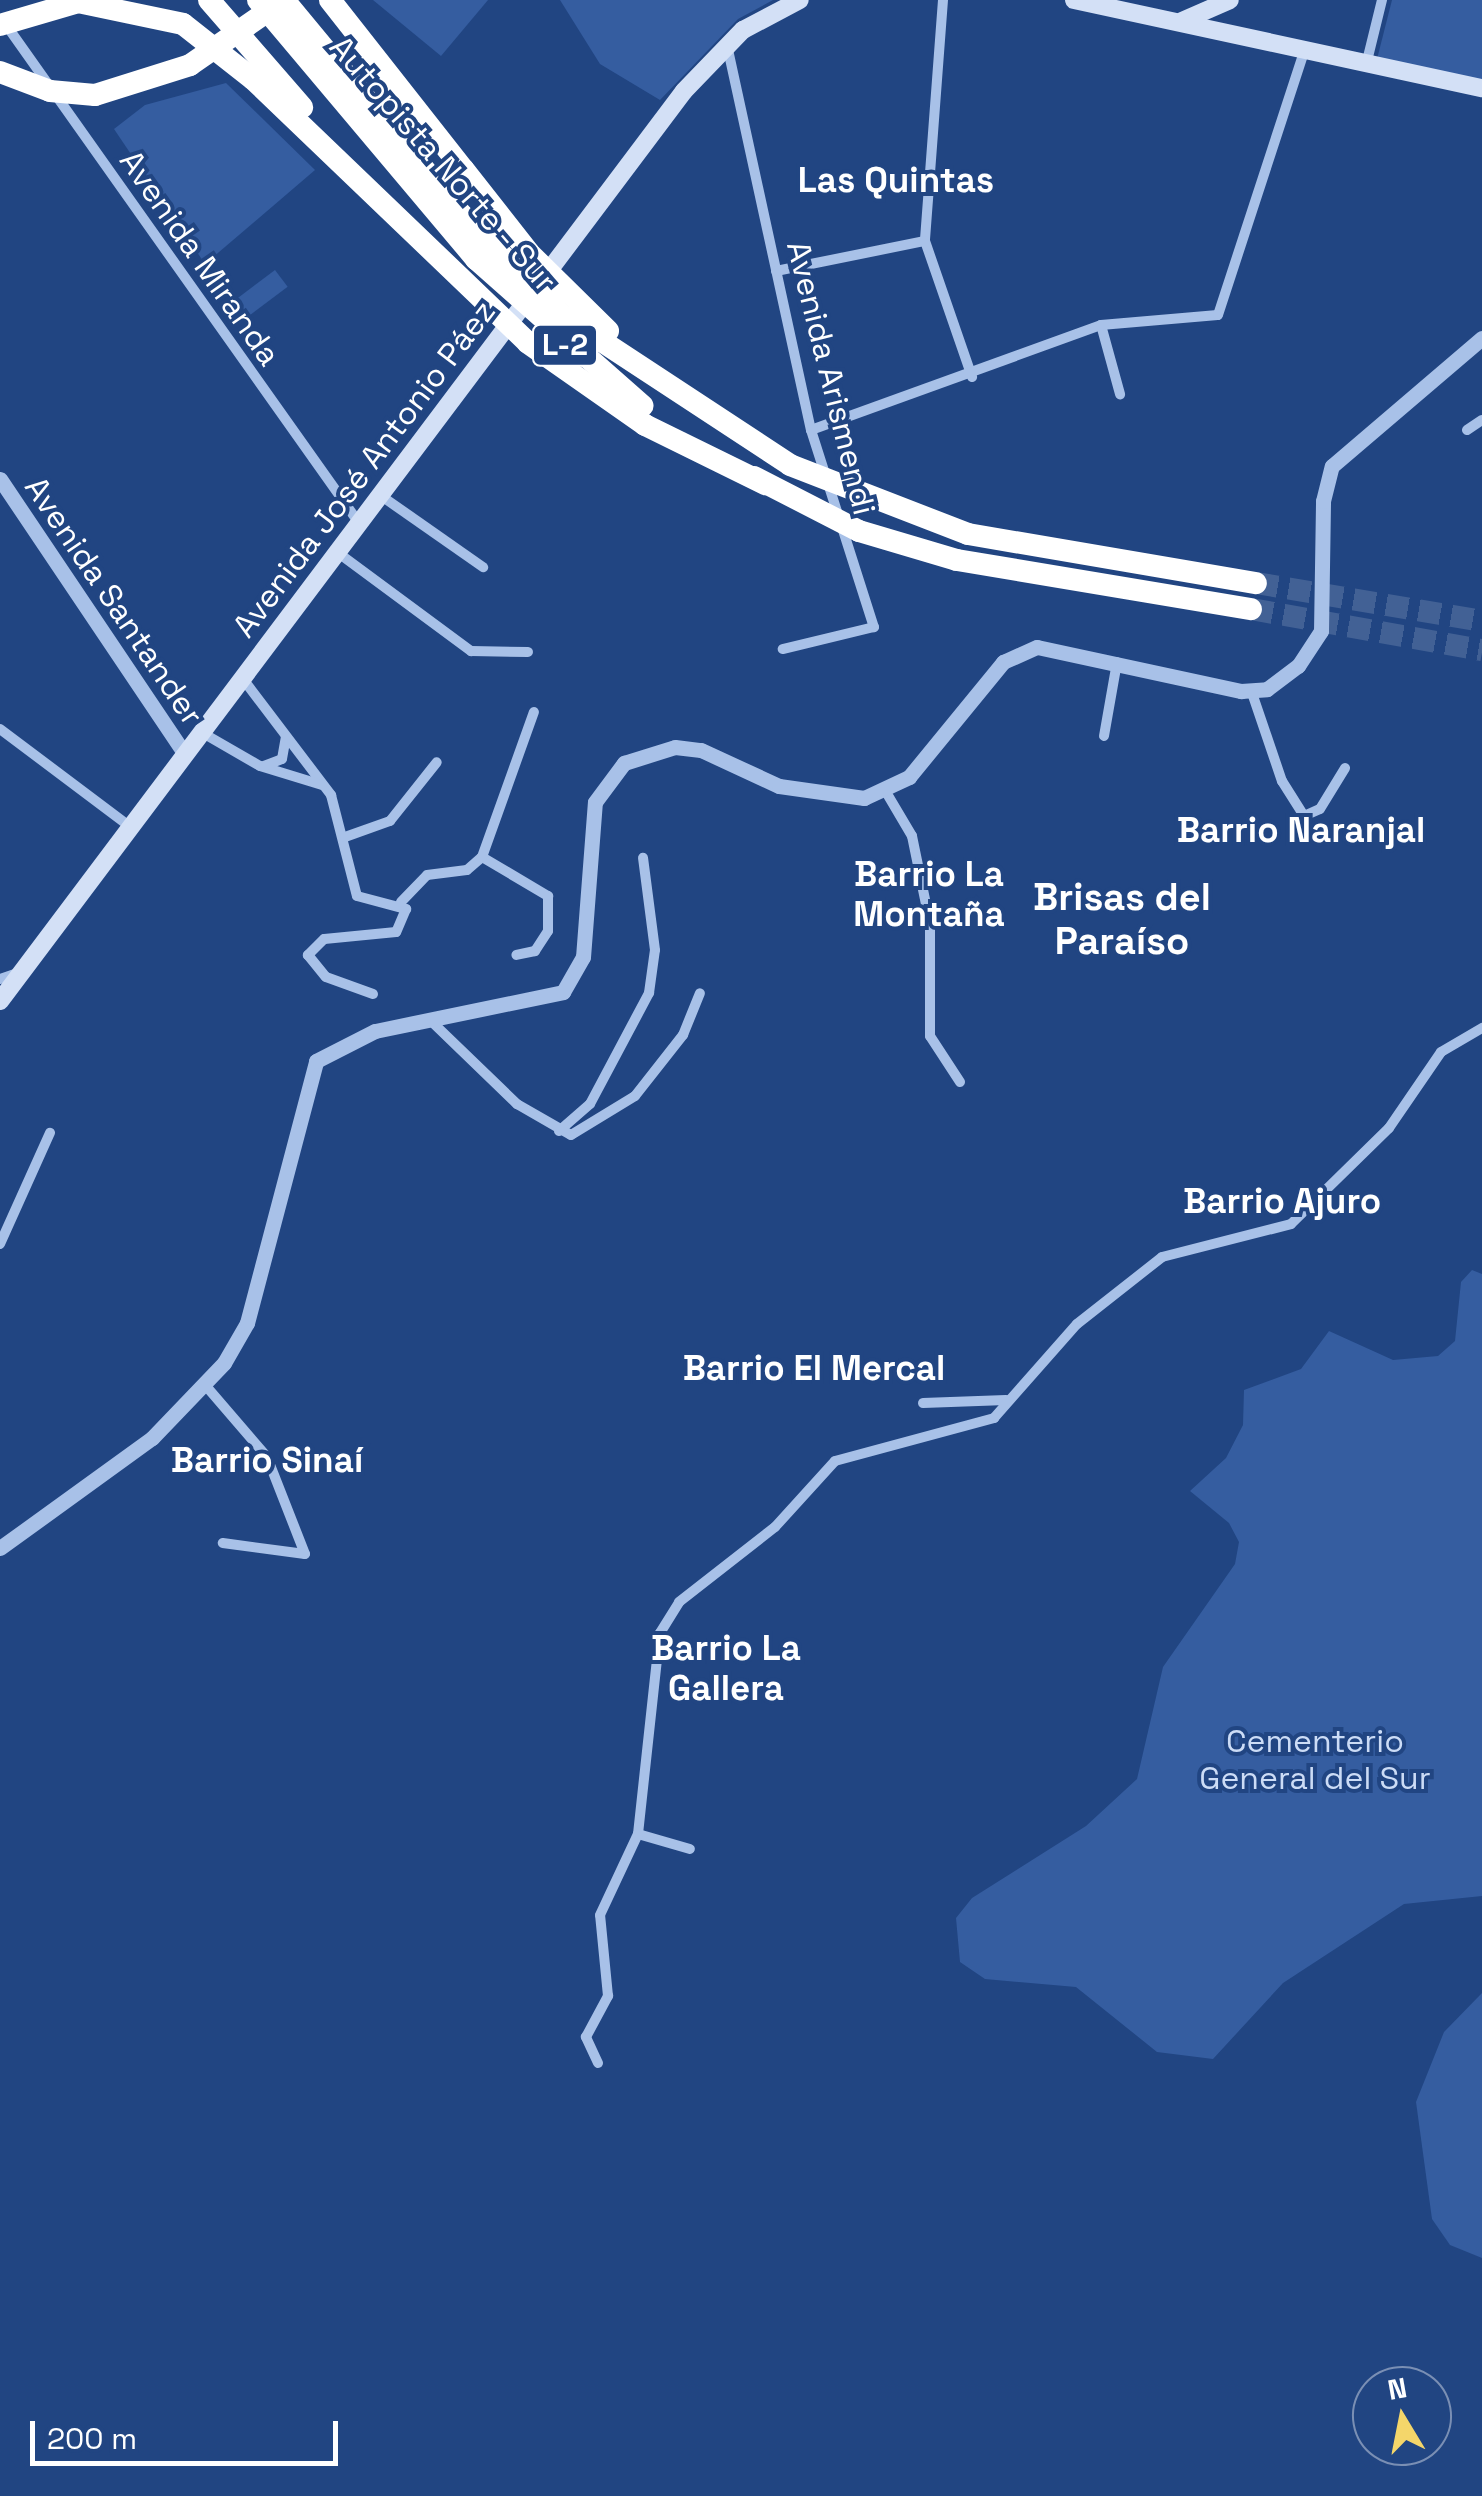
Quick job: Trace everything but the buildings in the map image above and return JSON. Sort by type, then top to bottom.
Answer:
[{"type":"highway","points":[[209,0],[404,222]]},
{"type":"highway","points":[[0,72],[50,91],[95,95],[163,77],[257,12],[284,0]]},
{"type":"highway","name":"Autopista Norte - Sur","points":[[284,0],[519,276],[719,426],[790,465],[968,534],[1256,583]]},
{"type":"highway","points":[[330,0],[464,170],[592,319],[697,397],[719,426]]},
{"type":"highway","points":[[348,0],[464,170]]},
{"type":"highway","points":[[1,19],[78,2],[183,24],[579,382],[764,484]]},
{"type":"highway","name":"Autopista Norte - Sur","points":[[257,12],[546,329],[764,484],[874,536],[958,560],[1251,609]]},
{"type":"main road","name":"Avenida José Antonio Páez","points":[[0,1000],[358,523],[727,44],[800,0]]},
{"type":"main road","points":[[1074,0],[1482,88]]},
{"type":"main road","points":[[1170,22],[1210,15],[1230,0]]},
{"type":"main road","points":[[1230,0],[1233,27],[1249,39]]},
{"type":"street","points":[[943,0],[925,241],[972,377]]},
{"type":"street","points":[[1367,61],[1382,0]]},
{"type":"street","name":"Avenida Miranda","points":[[1,19],[358,523]]},
{"type":"street","name":"Avenida Arismendi","points":[[727,44],[811,430],[874,627],[783,649]]},
{"type":"street","points":[[811,430],[972,377],[1101,325],[1218,315],[1305,48]]},
{"type":"street","points":[[776,271],[925,241]]},
{"type":"street","points":[[1101,325],[1120,394]]},
{"type":"street","points":[[0,1548],[107,1476],[206,1386],[247,1323],[316,1061],[351,1038],[564,992],[583,957],[595,802],[624,763],[676,747],[820,796],[886,792],[928,758],[1018,652],[1054,647],[1252,693],[1298,666],[1321,631],[1332,466],[1482,338]]},
{"type":"street","points":[[1466,430],[1482,420]]},
{"type":"street","name":"Avenida Santander","points":[[0,479],[184,753]]},
{"type":"street","points":[[380,495],[483,568]]},
{"type":"street","points":[[338,552],[471,651],[528,652]]},
{"type":"street","points":[[1104,736],[1118,661]]},
{"type":"street","points":[[243,679],[322,785],[345,837],[357,896],[401,902]]},
{"type":"street","points":[[1252,693],[1282,781],[1304,816],[1320,809],[1345,768]]},
{"type":"street","points":[[401,902],[427,875],[467,870],[482,857],[534,712]]},
{"type":"street","points":[[0,729],[130,826]]},
{"type":"street","points":[[200,732],[260,766],[322,785]]},
{"type":"street","points":[[260,766],[282,759],[286,736]]},
{"type":"street","points":[[345,837],[390,822],[437,762]]},
{"type":"street","points":[[886,792],[912,836],[930,924],[930,1036],[960,1082]]},
{"type":"street","points":[[482,857],[548,896],[548,931],[535,951],[516,955]]},
{"type":"street","points":[[560,1131],[590,1104],[649,992],[656,950],[643,858]]},
{"type":"street","points":[[373,994],[326,977],[308,955],[324,939],[396,932],[408,918],[401,902]]},
{"type":"street","points":[[0,980],[21,972]]},
{"type":"street","points":[[431,1021],[497,1088],[560,1131],[594,1127],[635,1096],[683,1035],[700,994]]},
{"type":"street","points":[[598,2063],[586,2037],[608,1996],[600,1915],[638,1834],[660,1633],[679,1602],[775,1527],[836,1462],[988,1422],[1088,1313],[1162,1256],[1298,1219],[1389,1128],[1441,1052],[1482,1028]]},
{"type":"street","points":[[0,1244],[50,1133]]},
{"type":"street","points":[[923,1402],[996,1406],[1033,1376]]},
{"type":"street","points":[[206,1386],[268,1457],[305,1554],[223,1542]]},
{"type":"street","points":[[638,1834],[690,1848]]},
{"type":"green space","points":[[373,0],[488,0],[441,56]]},
{"type":"green space","points":[[560,0],[773,0],[738,19],[660,100],[600,64]]},
{"type":"green space","points":[[1392,0],[1482,0],[1482,88],[1376,63]]},
{"type":"green space","points":[[226,83],[315,170],[205,264],[114,129],[145,105]]},
{"type":"green space","points":[[275,270],[288,287],[249,316],[236,299]]},
{"type":"green space","name":"Cementerio General del Sur","points":[[1472,1270],[1482,1274],[1482,1896],[1404,1904],[1283,1983],[1213,2059],[1157,2052],[1076,1987],[985,1979],[960,1962],[956,1918],[972,1898],[1086,1826],[1137,1779],[1163,1667],[1235,1564],[1239,1542],[1229,1523],[1190,1491],[1226,1458],[1243,1425],[1244,1390],[1301,1369],[1329,1331],[1393,1360],[1438,1356],[1455,1341],[1461,1282]]},
{"type":"green space","points":[[1482,1993],[1482,2258],[1450,2245],[1432,2219],[1416,2102],[1444,2032]]},
{"type":"tunnel","points":[[1256,583],[1482,621]]},
{"type":"tunnel","points":[[1251,609],[1482,650]]},
{"type":"district","name":"Las Quintas","points":[[896,180]]},
{"type":"district","name":"Barrio Naranjal","points":[[1301,830]]},
{"type":"district","name":"Barrio La Montaña","points":[[929,894]]},
{"type":"district","name":"Brisas del Paraíso","points":[[1122,920]]},
{"type":"district","name":"Barrio Ajuro","points":[[1282,1201]]},
{"type":"district","name":"Barrio El Mercal","points":[[814,1368]]},
{"type":"district","name":"Barrio Sinaí","points":[[267,1460]]},
{"type":"district","name":"Barrio La Gallera","points":[[726,1668]]}]
